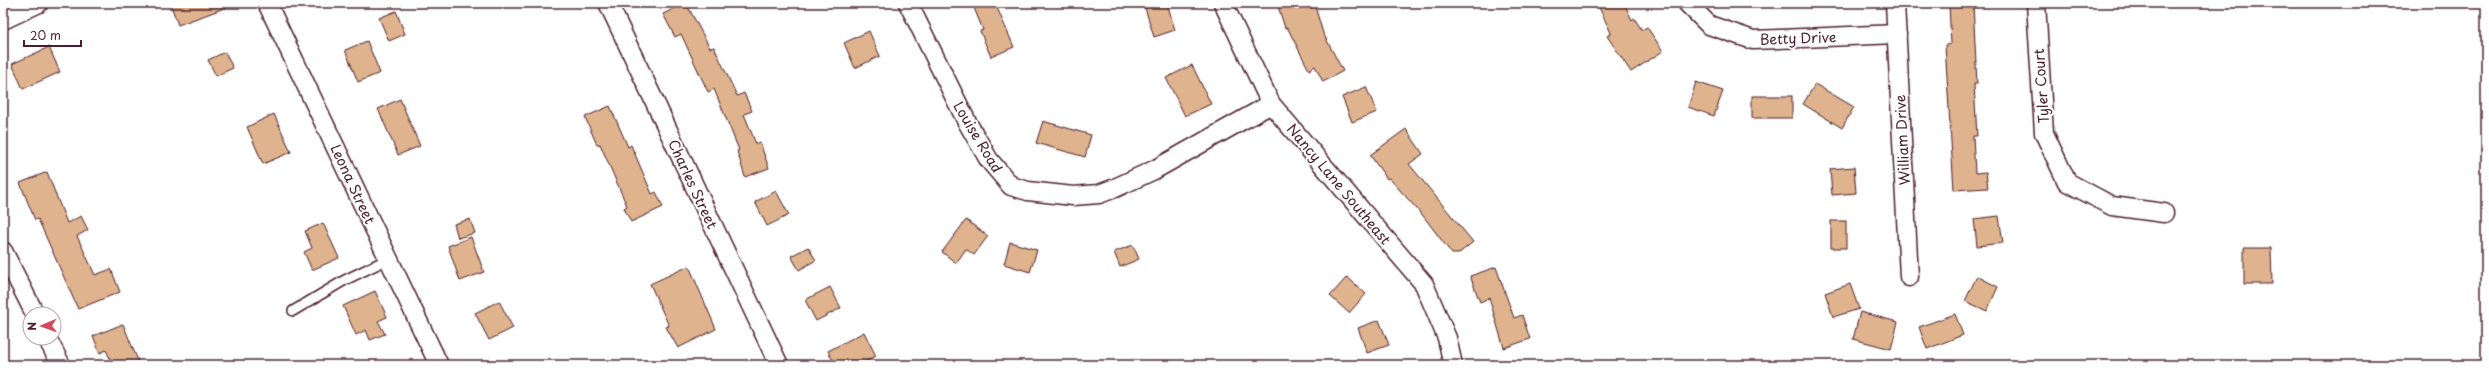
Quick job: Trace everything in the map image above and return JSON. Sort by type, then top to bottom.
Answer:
[{"type":"street","points":[[3,20],[39,3]]},
{"type":"street","name":"Leona Street","points":[[267,3],[439,365]]},
{"type":"street","name":"Charles Street","points":[[608,3],[779,365]]},
{"type":"street","name":"Louise Road","points":[[908,3],[966,122],[989,160],[1011,186],[1028,191],[1073,196],[1099,194],[1154,170],[1271,104]]},
{"type":"street","name":"Nancy Lane Southeast","points":[[1223,3],[1271,104],[1424,284],[1447,338],[1453,365]]},
{"type":"street","name":"Betty Drive","points":[[1687,3],[1709,25],[1753,40],[1897,34]]},
{"type":"street","name":"William Drive","points":[[1895,3],[1909,277]]},
{"type":"street","name":"Tyler Court","points":[[2036,3],[2044,133],[2067,182],[2112,206],[2164,213]]},
{"type":"street","points":[[3,251],[31,306]]},
{"type":"street","points":[[51,346],[61,365]]},
{"type":"lane","points":[[293,311],[344,280],[388,259]]},
{"type":"building","points":[[170,3],[233,3],[233,5],[178,25]]},
{"type":"building","points":[[686,3],[710,48],[714,47],[737,96],[744,93],[752,111],[744,114],[756,144],[760,143],[769,168],[745,177],[737,151],[739,150],[714,89],[708,92],[681,34],[675,37],[663,14]]},
{"type":"building","points":[[972,3],[995,3],[1014,47],[991,57],[980,31],[983,30]]},
{"type":"building","points":[[1160,3],[1167,3],[1175,30],[1154,37],[1145,8]]},
{"type":"building","points":[[1277,3],[1314,3],[1323,33],[1343,71],[1323,82],[1315,66],[1309,70],[1287,27],[1285,28]]},
{"type":"building","points":[[1597,3],[1624,3],[1632,20],[1634,18],[1642,30],[1647,27],[1663,51],[1631,72],[1607,36],[1611,33]]},
{"type":"building","points":[[1973,3],[1977,84],[1974,84],[1977,136],[1973,136],[1975,173],[1986,172],[1988,188],[1954,190],[1945,45],[1951,44],[1949,5]]},
{"type":"building","points":[[396,11],[405,34],[389,41],[379,18]]},
{"type":"building","points":[[869,31],[880,56],[855,68],[844,43]]},
{"type":"building","points":[[367,41],[380,73],[358,82],[345,50]]},
{"type":"building","points":[[49,47],[60,72],[23,89],[12,64]]},
{"type":"building","points":[[225,52],[233,68],[216,76],[208,60]]},
{"type":"building","points":[[1192,65],[1211,104],[1185,116],[1166,78]]},
{"type":"building","points":[[1696,82],[1723,91],[1714,116],[1688,107]]},
{"type":"building","points":[[1815,84],[1854,107],[1842,128],[1803,104]]},
{"type":"building","points":[[1366,87],[1377,112],[1352,122],[1342,97]]},
{"type":"building","points":[[1752,96],[1792,96],[1792,118],[1752,118]]},
{"type":"building","points":[[400,99],[420,146],[398,155],[378,109]]},
{"type":"building","points":[[610,106],[628,147],[631,145],[652,194],[656,192],[663,207],[631,222],[624,208],[627,206],[600,144],[597,145],[585,117]]},
{"type":"building","points":[[274,114],[291,152],[263,164],[247,127]]},
{"type":"building","points":[[1043,121],[1091,135],[1085,157],[1036,143]]},
{"type":"building","points":[[1406,129],[1423,154],[1409,164],[1473,242],[1458,254],[1452,254],[1424,217],[1389,178],[1387,179],[1370,155]]},
{"type":"building","points":[[1854,167],[1856,193],[1832,195],[1830,169]]},
{"type":"building","points":[[47,172],[67,223],[81,216],[88,230],[77,236],[95,275],[111,269],[120,292],[78,309],[38,219],[35,220],[20,183]]},
{"type":"building","points":[[776,191],[789,215],[767,226],[755,202]]},
{"type":"building","points":[[1999,216],[2003,243],[1977,246],[1974,219]]},
{"type":"building","points":[[470,219],[475,233],[458,238],[454,224]]},
{"type":"building","points":[[966,220],[988,236],[974,255],[966,249],[956,263],[942,252]]},
{"type":"building","points":[[1831,221],[1846,221],[1846,248],[1831,248]]},
{"type":"building","points":[[323,223],[339,258],[312,270],[304,252],[312,248],[305,231]]},
{"type":"building","points":[[471,237],[484,272],[460,281],[448,246]]},
{"type":"building","points":[[1010,242],[1037,250],[1030,272],[1004,264]]},
{"type":"building","points":[[1133,245],[1139,259],[1120,267],[1114,252]]},
{"type":"building","points":[[808,247],[816,260],[799,270],[791,256]]},
{"type":"building","points":[[2244,248],[2271,248],[2272,284],[2244,284]]},
{"type":"building","points":[[689,266],[716,329],[678,348],[666,327],[669,326],[650,284]]},
{"type":"building","points":[[1496,267],[1514,318],[1522,315],[1530,339],[1504,348],[1489,298],[1480,302],[1470,276]]},
{"type":"building","points":[[1977,276],[1998,287],[1987,311],[1965,301]]},
{"type":"building","points":[[1347,277],[1366,294],[1349,313],[1330,296]]},
{"type":"building","points":[[1850,284],[1859,309],[1833,317],[1825,293]]},
{"type":"building","points":[[830,287],[841,308],[816,321],[805,300]]},
{"type":"building","points":[[375,291],[387,317],[378,321],[385,334],[370,340],[366,330],[356,335],[343,306]]},
{"type":"building","points":[[499,301],[513,328],[489,340],[475,313]]},
{"type":"building","points":[[1860,312],[1898,322],[1891,349],[1853,339]]},
{"type":"building","points":[[1955,314],[1963,335],[1927,349],[1919,327]]},
{"type":"building","points":[[1379,320],[1389,345],[1367,353],[1358,328]]},
{"type":"building","points":[[123,324],[138,361],[129,365],[113,365],[106,350],[100,353],[93,336]]},
{"type":"building","points":[[864,332],[876,356],[859,365],[835,365],[828,351]]}]
